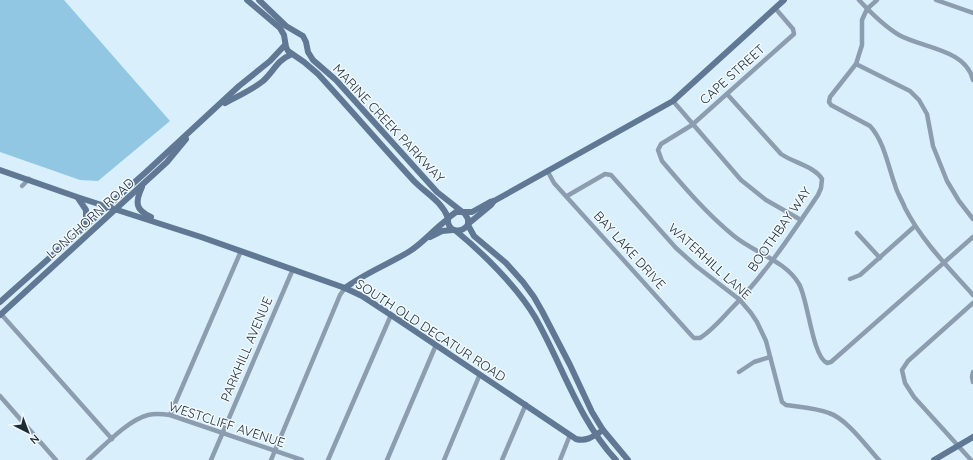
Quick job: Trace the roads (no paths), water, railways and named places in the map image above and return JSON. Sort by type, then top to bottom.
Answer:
[{"type":"main road","points":[[247,0],[280,28],[284,35],[285,44],[288,51],[293,54],[302,52],[306,45],[305,39],[286,26],[259,0]]},
{"type":"main road","points":[[345,288],[356,280],[411,250],[456,212],[472,212],[494,201],[673,101],[784,0]]},
{"type":"main road","points":[[285,44],[290,36],[299,34]]},
{"type":"main road","name":"LONGHORN ROAD","points":[[0,302],[240,86],[270,61],[285,44]]},
{"type":"main road","name":"MARINE CREEK PARKWAY","points":[[306,45],[313,60],[336,80],[437,192],[462,212]]},
{"type":"main road","name":"LONGHORN ROAD","points":[[217,107],[262,81],[270,74],[280,60],[293,54]]},
{"type":"main road","name":"MARINE CREEK PARKWAY","points":[[293,54],[318,74],[414,181],[441,204],[448,218]]},
{"type":"main road","name":"LONGHORN ROAD","points":[[0,314],[167,162],[182,145],[190,132]]},
{"type":"main road","name":"SOUTH OLD DECATUR ROAD","points":[[0,170],[241,251],[345,288],[362,296],[526,404],[576,439],[584,440],[603,430]]},
{"type":"main road","points":[[143,184],[137,198],[137,205],[142,212],[188,233]]},
{"type":"main road","points":[[77,196],[86,210],[86,226]]},
{"type":"main road","points":[[428,237],[442,231],[464,229],[494,201]]},
{"type":"main road","points":[[462,212],[468,217],[468,225],[472,234],[515,272],[529,289],[542,311],[592,412],[603,430],[628,460]]},
{"type":"main road","points":[[448,218],[448,224],[475,247],[495,268],[519,295],[534,315],[570,387],[596,434],[616,460]]},
{"type":"main road","points":[[21,283],[27,290]]},
{"type":"main road","points":[[534,315],[542,311]]},
{"type":"main road","points":[[934,460],[973,437]]},
{"type":"street","points":[[859,0],[873,15],[900,35],[941,50],[962,62],[973,80]]},
{"type":"street","points":[[877,0],[867,9],[862,20],[862,45],[856,64],[830,97],[829,102],[831,105],[870,126],[874,131],[880,141],[895,187],[915,226],[927,243],[973,295]]},
{"type":"street","points":[[936,0],[973,13]]},
{"type":"street","name":"CAPE STREET","points":[[773,261],[734,236],[713,217],[662,161],[658,148],[661,144],[692,125],[794,34],[794,29],[775,8]]},
{"type":"street","points":[[856,64],[910,91],[919,100],[927,114],[933,146],[947,181],[959,201],[973,219]]},
{"type":"street","name":"BOOTHBAY WAY","points":[[698,339],[702,337],[740,300],[773,261],[818,195],[822,180],[817,173],[781,154],[727,94]]},
{"type":"street","points":[[673,101],[692,125],[741,180],[766,200],[801,220]]},
{"type":"street","name":"BAY LAKE DRIVE","points":[[548,172],[554,183],[692,336],[698,339]]},
{"type":"street","name":"WATERHILL LANE","points":[[567,196],[605,174],[609,174],[676,248],[696,266],[740,300],[757,322],[766,341],[782,402],[786,405],[827,412],[836,416],[848,426],[879,460]]},
{"type":"street","points":[[22,186],[28,179]]},
{"type":"street","points":[[850,279],[860,275],[915,226]]},
{"type":"street","points":[[857,233],[880,258]]},
{"type":"street","points":[[773,261],[791,273],[800,285],[814,339],[821,358],[827,363],[831,362],[973,237]]},
{"type":"street","points":[[170,415],[241,251]]},
{"type":"street","name":"PARKHILL AVENUE","points":[[210,460],[292,269]]},
{"type":"street","points":[[271,460],[340,295],[345,288]]},
{"type":"street","points":[[971,460],[908,388],[902,370],[908,361],[973,303]]},
{"type":"street","points":[[0,314],[112,439]]},
{"type":"street","points":[[328,460],[391,315]]},
{"type":"street","points":[[387,460],[436,345]]},
{"type":"street","points":[[739,372],[754,362],[770,357]]},
{"type":"street","points":[[973,372],[973,382]]},
{"type":"street","points":[[444,460],[480,374]]},
{"type":"street","points":[[0,396],[56,460]]},
{"type":"street","points":[[502,460],[526,404]]},
{"type":"street","name":"WESTCLIFF AVENUE","points":[[88,460],[136,420],[149,415],[162,414],[170,415],[222,432],[302,460]]},
{"type":"street","points":[[560,460],[570,435]]}]
